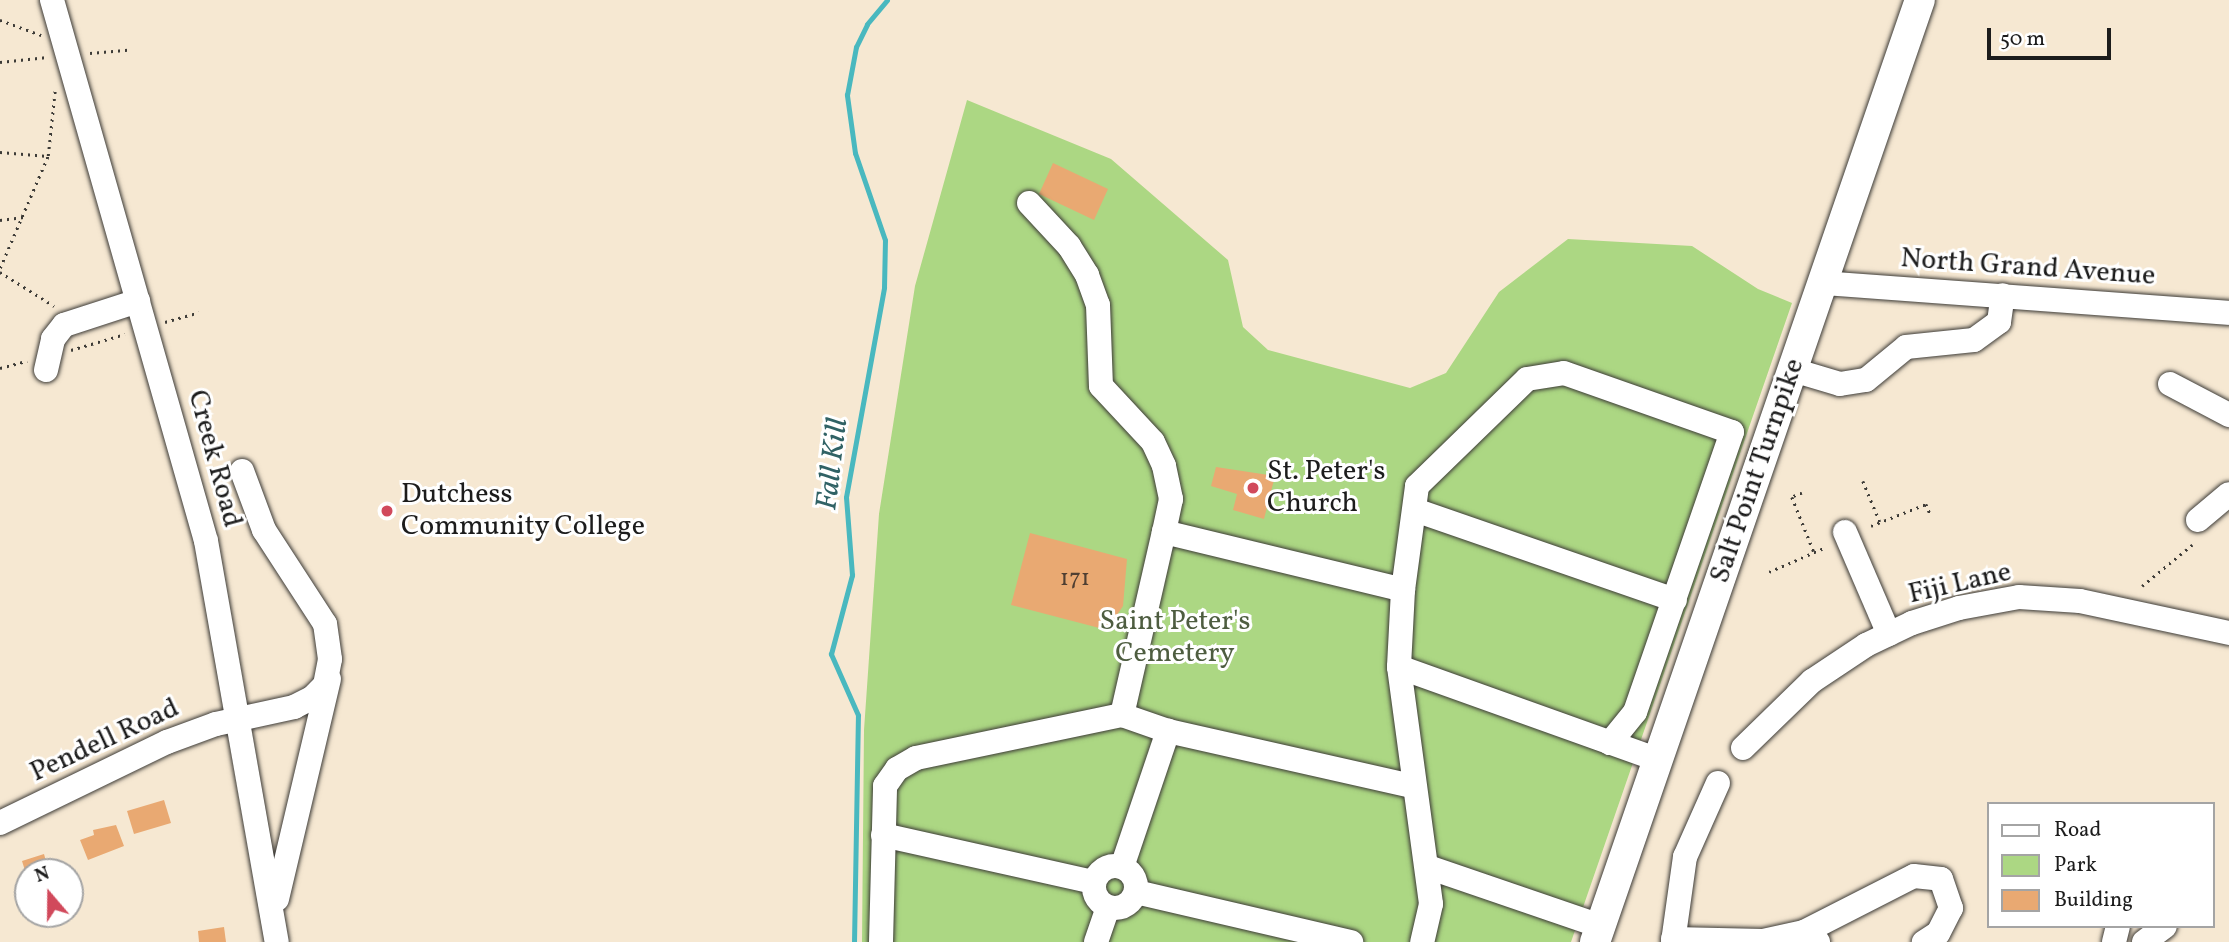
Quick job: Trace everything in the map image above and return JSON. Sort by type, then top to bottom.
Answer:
[{"type":"main road","name":"Salt Point Turnpike","points":[[1597,934],[1920,0]]},
{"type":"street","name":"Creek Road","points":[[52,0],[206,541],[275,917],[277,942]]},
{"type":"street","points":[[1029,203],[1069,246],[1087,275],[1098,305],[1101,386],[1153,442],[1164,466],[1171,499],[1122,715]]},
{"type":"street","name":"North Grand Avenue","points":[[1823,283],[2229,313]]},
{"type":"street","points":[[1793,370],[1840,383],[1867,380],[1906,347],[1974,340],[1998,322],[2003,295]]},
{"type":"street","points":[[42,365],[55,334],[70,322],[91,310],[138,301]]},
{"type":"street","points":[[1422,942],[1431,904],[1428,867],[1412,786],[1399,667],[1403,590],[1417,486],[1527,379],[1564,373],[1732,432],[1635,712],[1610,743]]},
{"type":"street","points":[[2170,384],[2229,415]]},
{"type":"street","points":[[242,471],[264,530],[322,616],[329,640],[329,673],[324,713],[290,835],[275,917]]},
{"type":"street","points":[[2199,520],[2229,494]]},
{"type":"street","points":[[1415,510],[1675,600]]},
{"type":"street","points":[[1164,532],[1403,590]]},
{"type":"street","points":[[1845,532],[1889,634]]},
{"type":"street","name":"Fiji Lane","points":[[1743,748],[1812,681],[1889,634],[1959,608],[2019,597],[2080,601],[2229,633]]},
{"type":"street","points":[[1399,667],[1659,760]]},
{"type":"street","name":"Pendell Road","points":[[0,823],[167,741],[238,719],[304,703],[320,692],[329,673]]},
{"type":"street","points":[[881,942],[885,786],[897,769],[916,758],[1122,715],[1168,730],[1412,786]]},
{"type":"street","points":[[1122,867],[1168,730]]},
{"type":"street","points":[[1718,783],[1685,856],[1673,941],[1763,941],[1811,937],[1899,881],[1914,876],[1941,879],[1951,908],[1938,933],[1924,942]]},
{"type":"street","points":[[883,835],[1094,882]]},
{"type":"street","points":[[1122,867],[1132,875],[1136,892],[1125,906],[1108,908],[1096,898],[1094,882],[1104,869],[1122,867]]},
{"type":"street","points":[[1428,867],[1597,934]]},
{"type":"street","points":[[1136,892],[1352,942]]},
{"type":"street","points":[[1096,942],[1108,908]]},
{"type":"street","points":[[2144,942],[2162,928]]},
{"type":"path","points":[[0,20],[46,36]]},
{"type":"path","points":[[48,46],[51,64]]},
{"type":"path","points":[[54,82],[48,156],[0,270],[65,313]]},
{"type":"path","points":[[0,152],[48,156]]},
{"type":"path","points":[[0,220],[24,218]]},
{"type":"path","points":[[0,368],[42,365]]},
{"type":"path","points":[[1863,481],[1881,522]]},
{"type":"path","points":[[1802,493],[1792,497],[1814,552]]},
{"type":"path","points":[[1871,526],[1926,504],[1931,516]]},
{"type":"path","points":[[2142,586],[2192,545]]},
{"type":"path","points":[[1769,572],[1824,548]]},
{"type":"green space","name":"Saint Peter's Cemetery","points":[[967,100],[1111,159],[1228,260],[1243,327],[1268,350],[1410,388],[1446,373],[1499,292],[1568,239],[1692,246],[1758,289],[1792,303],[1571,942],[862,942],[864,730],[879,514],[915,286]]},
{"type":"building","points":[[1053,163],[1108,189],[1094,220],[1039,194]]},
{"type":"building","points":[[1216,467],[1275,476],[1264,519],[1233,510],[1237,494],[1211,486]]},
{"type":"building","points":[[1030,533],[1127,559],[1123,606],[1107,630],[1011,605]]},
{"type":"building","points":[[164,800],[171,823],[134,834],[127,811]]},
{"type":"building","points":[[116,825],[124,846],[88,860],[80,840],[94,835],[93,830]]},
{"type":"building","points":[[224,927],[226,942],[199,942],[198,931]]},
{"type":"waterway","name":"Fall Kill","points":[[854,942],[858,715],[831,654],[852,575],[846,497],[884,287],[885,240],[855,153],[847,95],[856,47],[867,24],[887,0]]},
{"type":"place","name":"St. Peter's Church","points":[[1253,488]]},
{"type":"place","name":"Dutchess Community College","points":[[387,511]]}]
